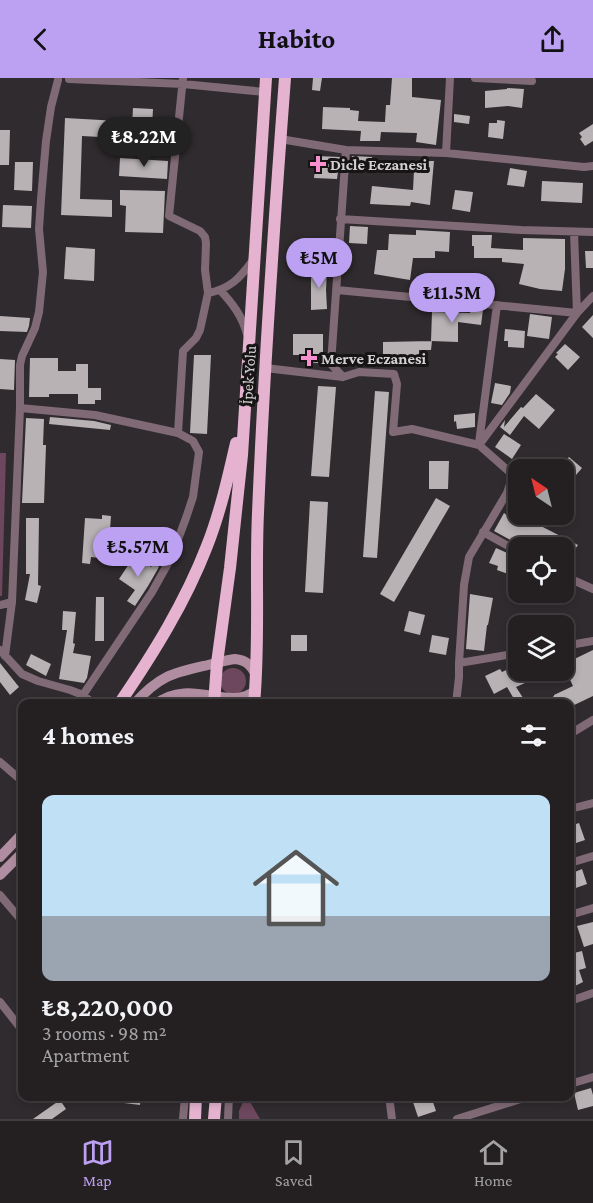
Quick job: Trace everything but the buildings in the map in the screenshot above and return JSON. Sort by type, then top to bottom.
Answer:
[{"type":"highway","name":"İpek Yolu","points":[[214,699],[242,455],[266,78]]},
{"type":"highway","name":"İpek Yolu","points":[[254,698],[257,517],[285,78]]},
{"type":"highway","points":[[122,699],[174,618],[197,570],[223,494],[243,413]]},
{"type":"highway","points":[[195,1119],[196,1101]]},
{"type":"highway","points":[[214,1119],[216,1101]]},
{"type":"main road","points":[[139,699],[156,683],[174,673],[235,658],[242,659],[249,664],[256,675]]},
{"type":"main road","points":[[164,699],[181,693],[195,693],[211,699]]},
{"type":"main road","points":[[227,699],[254,698]]},
{"type":"main road","points":[[0,857],[18,838]]},
{"type":"main road","points":[[0,875],[18,857]]},
{"type":"street","points":[[446,153],[450,78]]},
{"type":"street","points":[[475,78],[532,81]]},
{"type":"street","points":[[88,699],[70,690],[29,678],[22,674],[2,653],[12,602],[20,365],[35,328],[41,290],[43,272],[39,229],[41,199],[46,141],[57,79],[64,81],[70,79],[183,81],[265,92]]},
{"type":"street","points":[[178,433],[183,351],[196,338],[200,330],[208,293],[205,237],[200,231],[170,216],[183,81]]},
{"type":"street","points":[[280,139],[346,150],[446,153],[593,166]]},
{"type":"street","points":[[343,377],[331,364],[346,150]]},
{"type":"street","points":[[340,219],[593,232]]},
{"type":"street","points":[[574,232],[577,313]]},
{"type":"street","points":[[208,293],[220,291],[230,285],[254,260]]},
{"type":"street","points":[[337,290],[577,313]]},
{"type":"street","points":[[220,291],[237,311],[248,339]]},
{"type":"street","points":[[479,445],[577,313],[593,296]]},
{"type":"street","points":[[479,445],[497,306]]},
{"type":"street","points":[[265,368],[343,377],[359,372],[394,374],[397,384],[393,432],[412,429],[479,445],[513,475],[507,493],[469,557],[464,585],[457,699]]},
{"type":"street","points":[[20,408],[95,415],[178,433],[193,441],[199,452],[193,497],[171,558],[83,695]]},
{"type":"street","points":[[483,532],[508,546]]},
{"type":"street","points":[[574,580],[593,589]]},
{"type":"street","points":[[0,605],[12,602]]},
{"type":"street","points":[[574,644],[593,641]]},
{"type":"street","points":[[459,663],[508,655]]},
{"type":"street","points":[[574,732],[593,720]]},
{"type":"street","points":[[0,762],[18,778]]},
{"type":"street","points":[[574,808],[593,802]]},
{"type":"street","points":[[574,862],[593,856]]},
{"type":"street","points":[[0,895],[18,916]]},
{"type":"street","points":[[574,914],[593,908]]},
{"type":"street","points":[[574,1000],[593,993]]},
{"type":"street","points":[[0,1002],[18,1025]]},
{"type":"street","points":[[574,1083],[593,1077]]},
{"type":"street","points":[[183,1119],[185,1101]]},
{"type":"street","points":[[228,1119],[231,1101]]},
{"type":"street","points":[[390,1101],[392,1119]]},
{"type":"street","points":[[457,1119],[514,1101]]},
{"type":"shaded area","points":[[0,453],[6,453],[2,596],[0,596]]},
{"type":"shaded area","points":[[233,668],[242,672],[246,681],[242,690],[233,694],[224,690],[220,681],[224,672]]},
{"type":"shaded area","points":[[250,1101],[260,1119],[239,1119],[239,1111],[243,1102]]},
{"type":"place","name":"Dicle Eczanesi","points":[[318,164]]},
{"type":"place","name":"Merve Eczanesi","points":[[309,358]]}]
